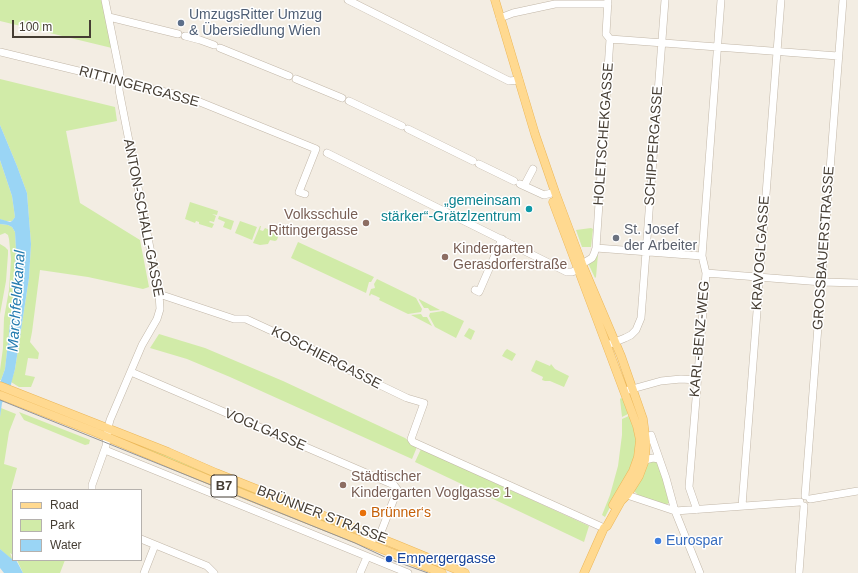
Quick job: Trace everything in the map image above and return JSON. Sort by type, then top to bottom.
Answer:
[{"type":"main road","points":[[495,0],[552,193],[629,390],[643,419],[646,442],[639,476],[627,495],[621,501],[607,526],[604,528],[584,573]]},
{"type":"main road","name":"BRÜNNER STRASSE","points":[[0,386],[16,398],[107,437],[442,573]]},
{"type":"main road","name":"BRÜNNER STRASSE","points":[[0,395],[16,398],[108,428],[465,573]]},
{"type":"main road","points":[[604,528],[603,525],[612,506],[642,459]]},
{"type":"street","name":"ANTON-SCHALL-GASSE","points":[[92,489],[92,485],[105,450],[108,428],[142,345],[157,319],[160,308],[160,294],[126,128],[119,90],[120,74],[105,0]]},
{"type":"street","points":[[348,0],[356,2],[385,19],[509,81],[519,80]]},
{"type":"street","name":"SCHIPPERGASSE","points":[[611,343],[631,335],[639,324],[641,318],[665,0]]},
{"type":"street","name":"KARL-BENZ-WEG","points":[[697,510],[689,487],[706,273],[702,256],[721,0]]},
{"type":"street","name":"KRAVOGLGASSE","points":[[742,506],[781,0]]},
{"type":"street","name":"GROSSBAUERSTRASSE","points":[[807,498],[843,0]]},
{"type":"street","points":[[500,18],[555,2],[608,2]]},
{"type":"street","name":"HOLETSCHEKGASSE","points":[[596,248],[610,40],[606,34],[608,2]]},
{"type":"street","points":[[109,17],[200,40],[217,46],[345,99],[544,195],[552,193]]},
{"type":"street","points":[[610,40],[838,56]]},
{"type":"street","name":"RITTINGERGASSE","points":[[0,52],[190,98],[316,149],[299,192],[305,194]]},
{"type":"street","points":[[327,153],[567,272],[572,272],[592,258],[596,248],[702,256]]},
{"type":"street","points":[[519,184],[533,169]]},
{"type":"street","points":[[475,290],[479,292],[502,239]]},
{"type":"street","points":[[706,273],[760,278],[858,283]]},
{"type":"street","name":"KOSCHIERGASSE","points":[[160,294],[234,319],[246,319],[333,359],[334,363],[407,398],[424,403],[411,439],[413,442],[604,528]]},
{"type":"street","name":"VOGLGASSE","points":[[131,372],[394,485],[397,488],[397,492],[381,532],[377,537]]},
{"type":"street","points":[[629,390],[661,380],[697,380]]},
{"type":"street","points":[[650,435],[675,511],[700,573]]},
{"type":"street","name":"BRÜNNER STRASSE","points":[[105,450],[408,573]]},
{"type":"street","points":[[642,459],[659,459]]},
{"type":"street","points":[[800,573],[802,498],[858,491]]},
{"type":"street","points":[[627,495],[675,511],[742,506],[802,504]]},
{"type":"street","points":[[360,540],[368,540],[377,537]]},
{"type":"street","points":[[142,539],[207,566],[214,573]]},
{"type":"street","points":[[144,573],[155,545]]},
{"type":"street","points":[[360,573],[367,557]]},
{"type":"green space","points":[[0,0],[103,0],[112,48],[0,21]]},
{"type":"green space","points":[[0,79],[115,107],[117,121],[66,131],[80,203],[140,240],[149,287],[143,289],[88,277],[40,270],[30,342],[39,353],[38,359],[28,358],[25,375],[35,377],[31,387],[19,387],[11,382],[15,369],[29,278],[31,244],[27,193],[0,125]]},
{"type":"green space","points":[[0,160],[12,196],[15,217],[12,221],[0,219]]},
{"type":"green space","points":[[190,202],[218,211],[217,215],[212,214],[216,216],[214,222],[209,222],[214,224],[212,228],[199,224],[199,222],[196,221],[195,223],[185,219]]},
{"type":"green space","points":[[219,216],[234,221],[231,230],[223,227],[225,222],[218,219]]},
{"type":"green space","points":[[240,221],[257,227],[252,240],[235,233]]},
{"type":"green space","points":[[0,224],[12,227],[15,232],[15,269],[17,275],[5,369],[1,380],[0,370],[3,348],[4,318],[9,290],[11,259],[8,235],[5,233],[0,235]]},
{"type":"green space","points":[[260,226],[260,230],[263,231],[265,228],[279,234],[277,240],[270,240],[268,244],[260,245],[253,243]]},
{"type":"green space","points":[[593,229],[591,247],[582,247],[576,230]]},
{"type":"green space","points":[[298,242],[374,277],[371,282],[369,282],[366,293],[291,258]]},
{"type":"green space","points":[[0,244],[8,250],[8,254],[6,281],[0,314]]},
{"type":"green space","points":[[598,254],[596,277],[595,278],[588,263]]},
{"type":"green space","points":[[377,279],[416,298],[422,309],[421,312],[408,314],[379,300],[380,298],[376,296],[371,294],[370,296],[371,289],[375,288],[374,284]]},
{"type":"green space","points":[[419,300],[440,310],[430,311],[428,308],[424,308]]},
{"type":"green space","points":[[443,311],[464,321],[456,338],[435,327],[429,316],[430,313]]},
{"type":"green space","points":[[421,314],[423,317],[427,317],[432,326],[411,315]]},
{"type":"green space","points":[[469,328],[475,331],[471,340],[464,336]]},
{"type":"green space","points":[[159,334],[205,348],[283,381],[405,438],[417,447],[412,459],[230,377],[187,359],[150,348]]},
{"type":"green space","points":[[507,349],[516,354],[512,361],[502,356]]},
{"type":"green space","points":[[536,360],[550,366],[551,364],[555,369],[569,376],[564,387],[550,381],[542,380],[543,377],[531,371]]},
{"type":"green space","points":[[620,399],[623,399],[628,414],[622,417]]},
{"type":"green space","points":[[1,408],[16,414],[9,432],[4,464],[17,468],[11,490],[12,554],[10,553],[12,560],[0,549]]},
{"type":"green space","points":[[19,412],[90,440],[89,444],[85,445],[24,420]]},
{"type":"green space","points":[[631,415],[637,431],[636,457],[605,517],[602,515],[610,495],[618,466],[622,435],[622,419]]},
{"type":"green space","points":[[124,439],[160,452],[344,527],[343,529],[327,524],[123,442]]},
{"type":"green space","points":[[421,449],[589,526],[584,542],[415,462]]},
{"type":"green space","points":[[653,461],[659,463],[669,503],[665,505],[638,495],[634,491],[646,465]]},
{"type":"green space","points":[[17,561],[65,561],[60,573],[23,573]]},
{"type":"water","name":"Marchfeldkanal","points":[[0,125],[27,193],[31,244],[29,278],[15,369],[10,388],[2,403],[0,417],[0,383],[5,369],[17,275],[15,269],[15,232],[12,227],[0,224],[0,219],[10,222],[15,217],[12,196],[0,160]]},
{"type":"water","points":[[0,549],[12,559],[12,561],[17,561],[23,573],[4,573],[0,568]]},
{"type":"tram line","points":[[0,400],[355,543],[389,559],[428,573]]},
{"type":"place","name":"UmzugsRitter Umzug & Übersiedlung Wien","points":[[181,23]]},
{"type":"place","name":"„gemeinsam stärker“-Grätzlzentrum","points":[[529,209]]},
{"type":"place","name":"Volksschule Rittingergasse","points":[[366,223]]},
{"type":"place","name":"St. Josef der Arbeiter","points":[[616,238]]},
{"type":"place","name":"Kindergarten Gerasdorferstraße","points":[[445,257]]},
{"type":"place","name":"Städtischer Kindergarten Voglgasse 1","points":[[343,485]]},
{"type":"place","name":"Brünner‘s","points":[[363,513]]},
{"type":"place","name":"Eurospar","points":[[658,541]]},
{"type":"place","name":"Empergergasse","points":[[389,559]]}]
